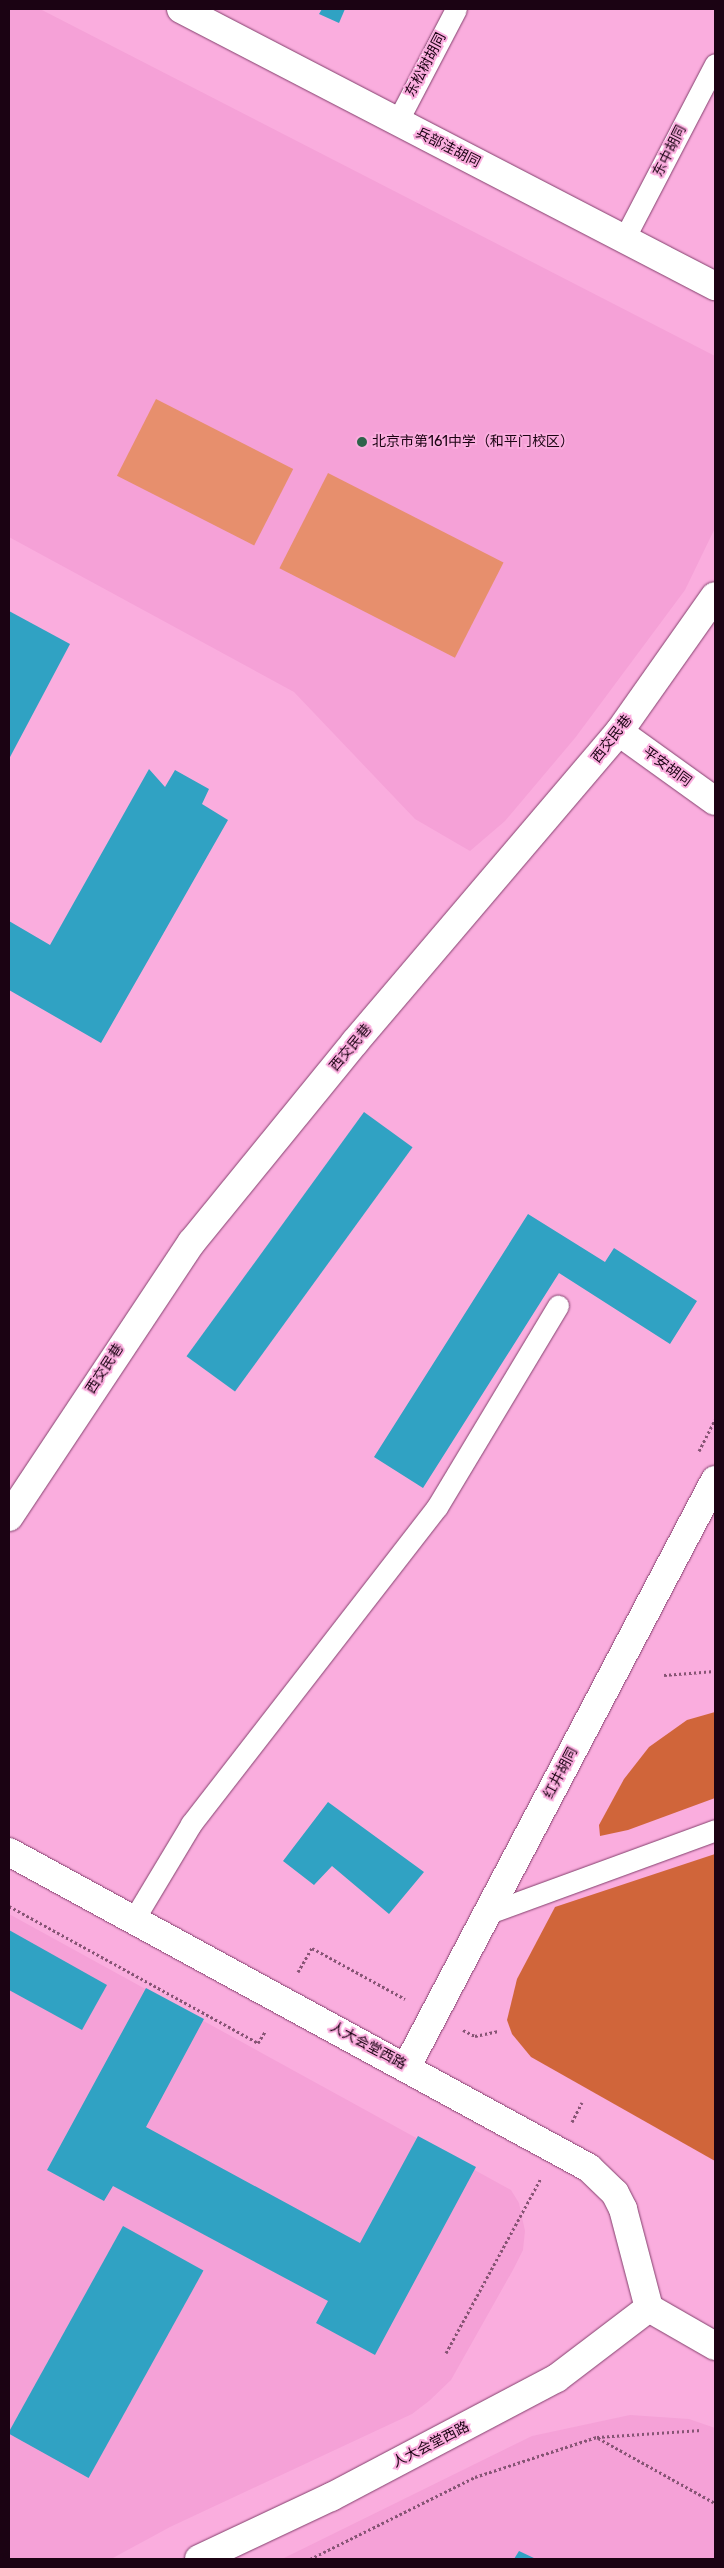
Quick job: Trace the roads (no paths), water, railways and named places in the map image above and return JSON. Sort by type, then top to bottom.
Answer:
[{"type":"street","name":"兵部洼胡同","points":[[181,9],[715,286]]},
{"type":"street","name":"西交民巷","points":[[9,1517],[153,1296],[192,1242],[355,1042],[619,732],[715,596]]},
{"type":"street","name":"平安胡同","points":[[619,732],[715,801]]},
{"type":"street","name":"红井胡同","points":[[407,2066],[715,1480]]},
{"type":"street","name":"人大会堂西路","points":[[9,1852],[558,2148],[589,2168],[615,2193],[630,2228],[649,2308],[557,2378],[331,2497],[199,2559]]},
{"type":"street","points":[[649,2308],[715,2346]]},
{"type":"lane","name":"东松树胡同","points":[[396,122],[456,9]]},
{"type":"lane","name":"东中胡同","points":[[624,239],[715,64]]},
{"type":"lane","points":[[134,1919],[191,1824],[437,1507],[558,1306]]},
{"type":"lane","points":[[486,1914],[715,1830]]},
{"type":"place","name":"北京市第161中学（和平门校区）","points":[[362,442]]}]
